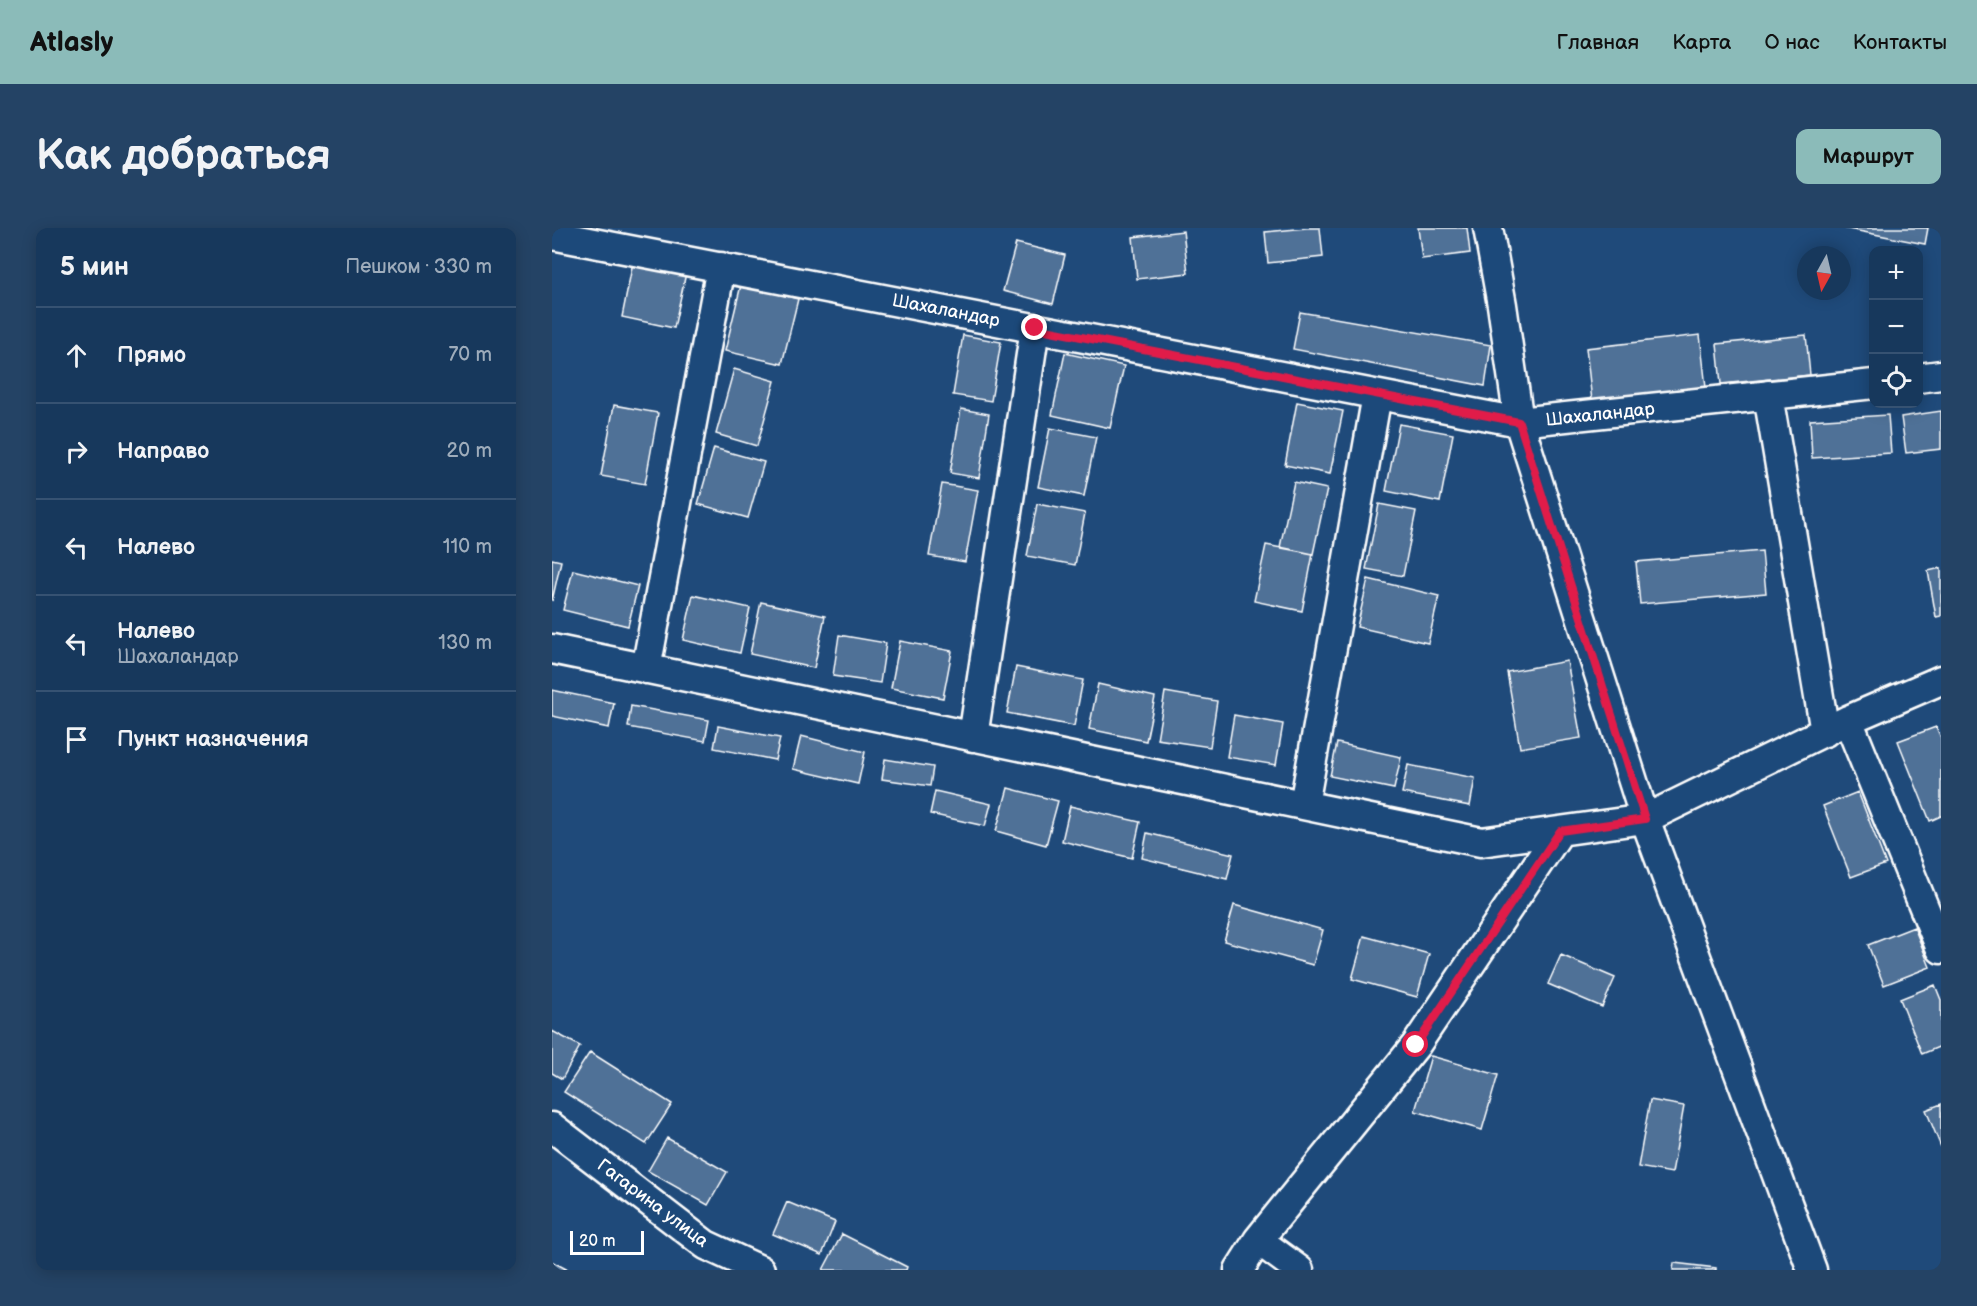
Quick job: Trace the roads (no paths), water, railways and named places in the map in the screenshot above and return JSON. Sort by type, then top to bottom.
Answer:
[{"type":"street","points":[[1488,228],[1519,422],[1645,819],[1812,1270]]},
{"type":"street","name":"Шахаландар","points":[[552,235],[1519,422],[1869,385]]},
{"type":"street","points":[[646,669],[721,267]]},
{"type":"street","points":[[973,737],[1035,328]]},
{"type":"street","points":[[1923,377],[1941,375]]},
{"type":"street","points":[[1304,805],[1377,394]]},
{"type":"street","points":[[1768,395],[1837,726],[1941,950]]},
{"type":"street","points":[[552,649],[1481,842],[1645,819],[1837,726],[1941,680]]},
{"type":"street","points":[[1239,1270],[1258,1240],[1416,1045],[1560,831]]},
{"type":"street","name":"Гагарина улица","points":[[552,1127],[706,1245],[760,1270]]},
{"type":"street","points":[[1258,1240],[1299,1270]]}]
